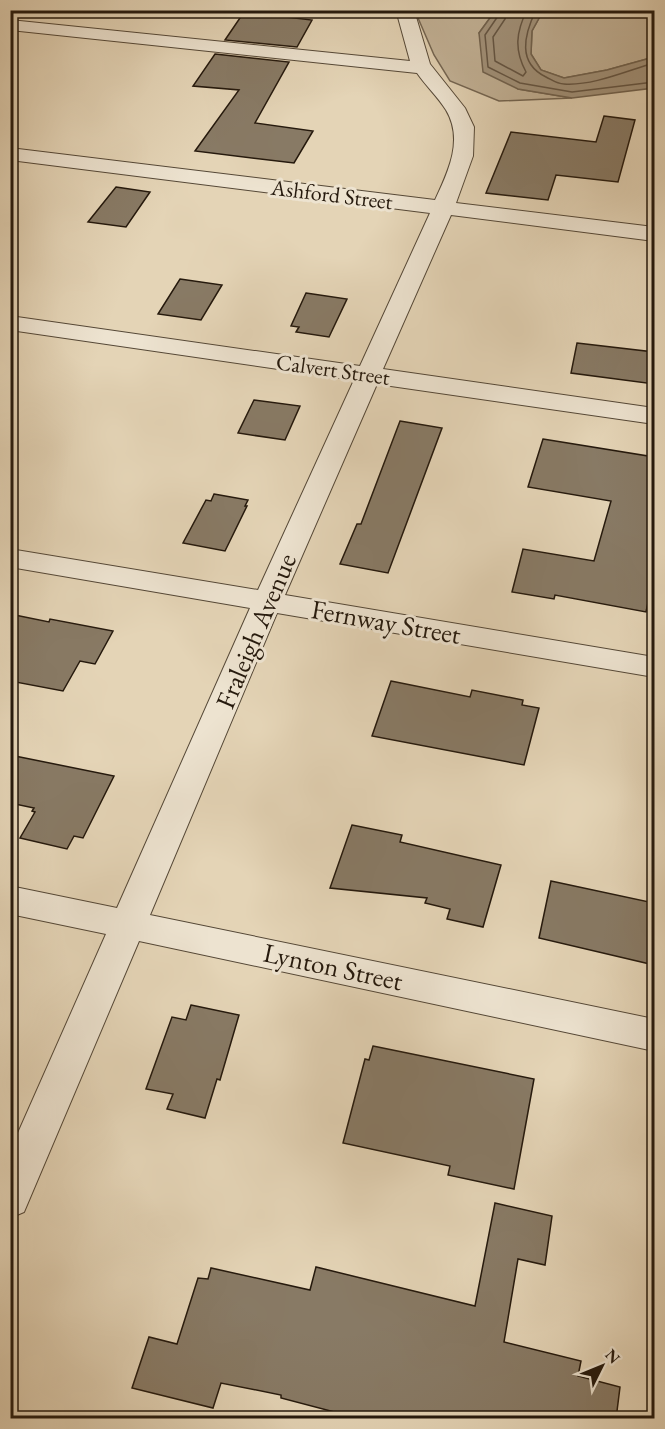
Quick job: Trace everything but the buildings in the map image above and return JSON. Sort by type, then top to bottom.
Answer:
[{"type":"street","points":[[10,25],[424,68],[405,10]]},
{"type":"street","name":"Fraleigh Avenue","points":[[10,1199],[267,602],[443,208],[462,158],[465,137],[459,115],[445,92],[424,68]]},
{"type":"street","name":"Ashford Street","points":[[10,154],[654,234]]},
{"type":"street","name":"Calvert Street","points":[[10,323],[654,416]]},
{"type":"street","name":"Fernway Street","points":[[10,558],[654,667]]},
{"type":"street","name":"Lynton Street","points":[[10,900],[654,1035]]},
{"type":"shaded area","points":[[415,11],[495,11],[479,33],[518,89],[572,98],[499,101],[450,81],[434,55]]},
{"type":"shaded area","points":[[543,11],[654,11],[654,57],[607,70],[564,78],[541,70],[531,54],[532,31]]},
{"type":"water","points":[[495,11],[543,11],[532,31],[531,54],[541,70],[564,78],[607,70],[654,57],[654,88],[572,98],[518,89],[483,72],[479,33]]}]
